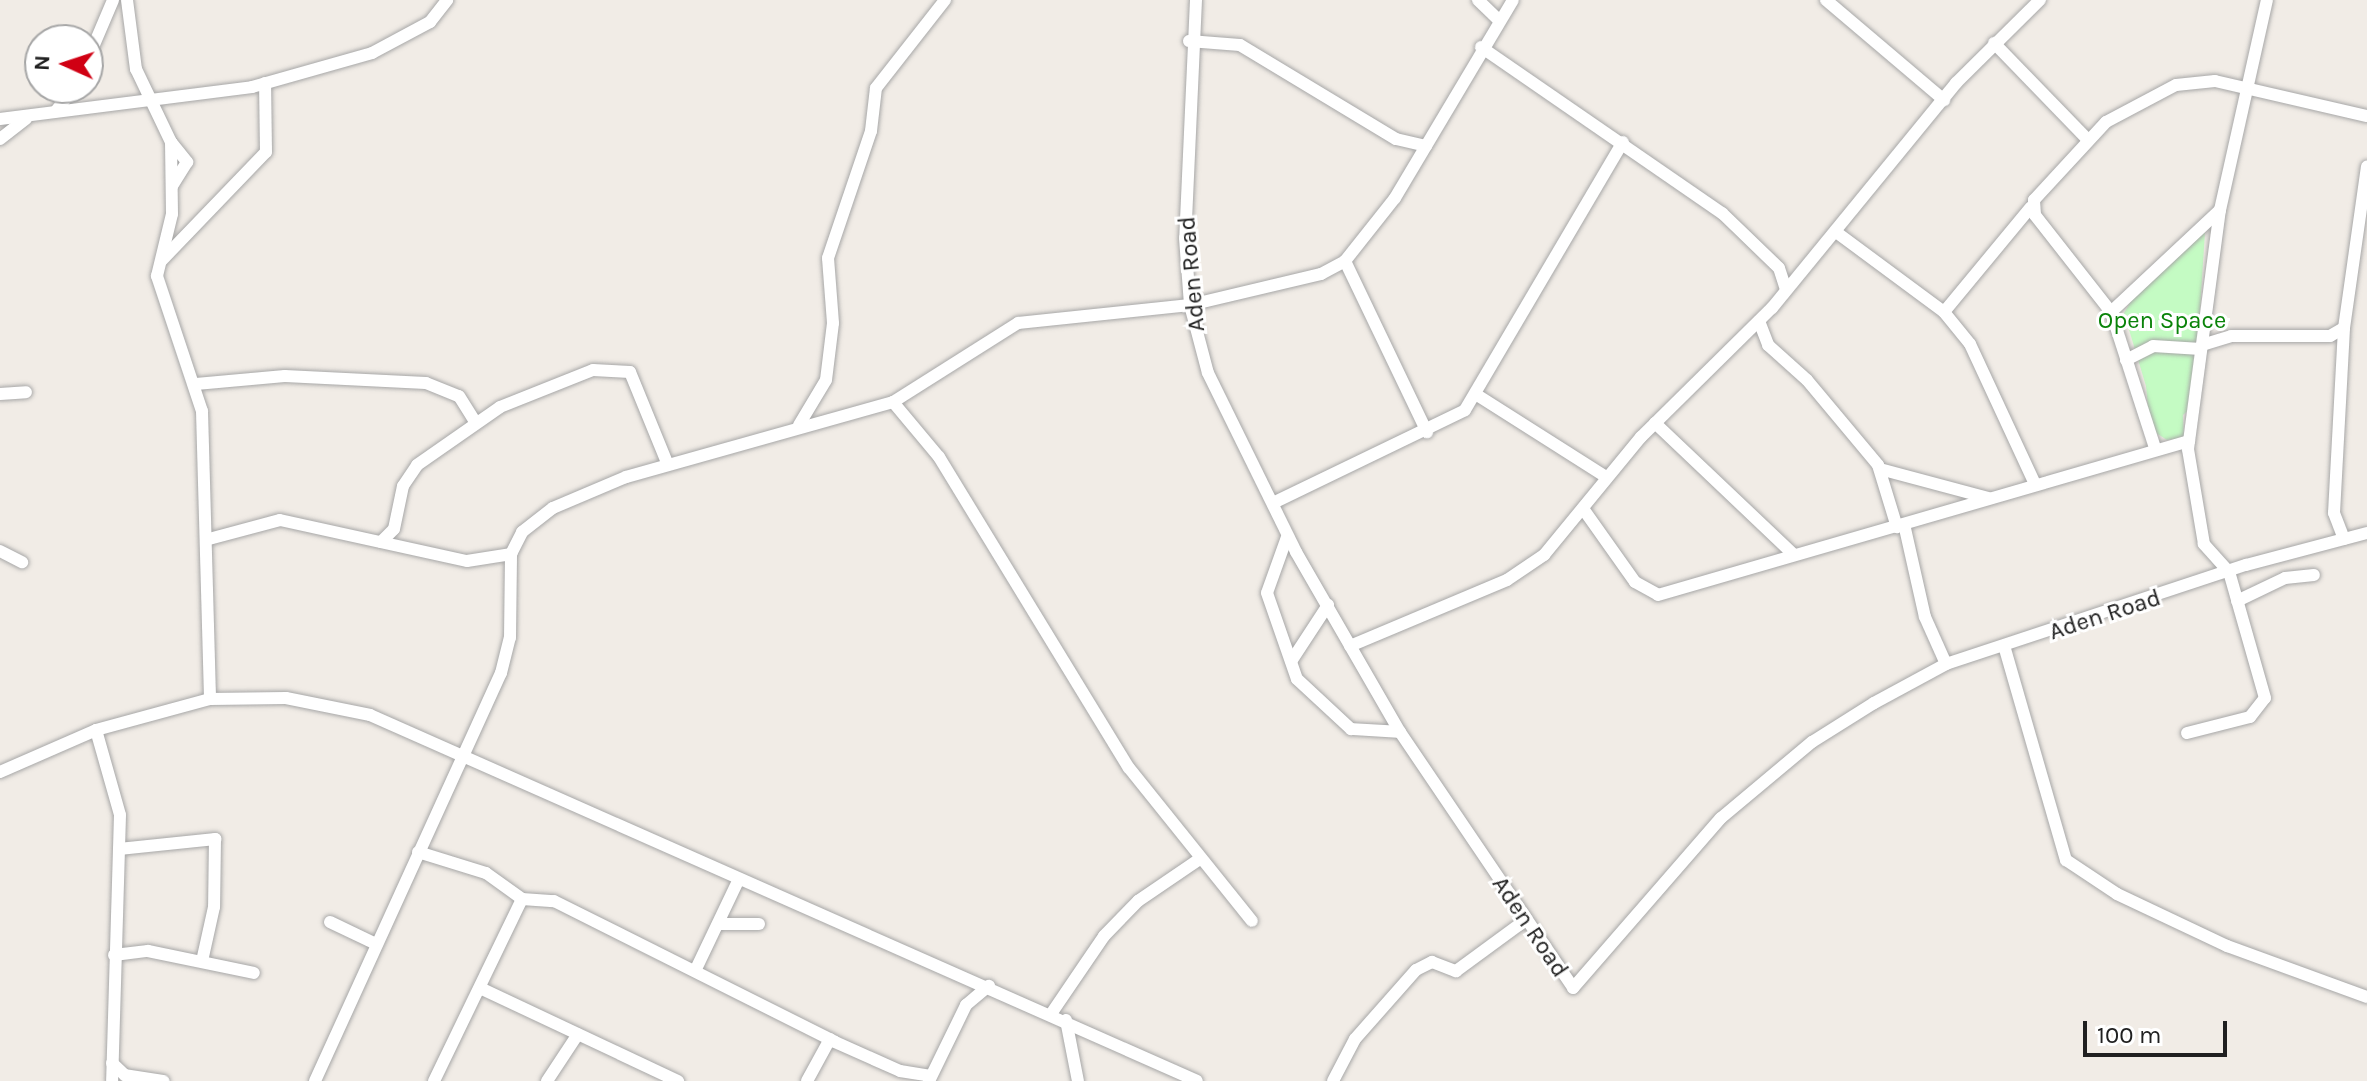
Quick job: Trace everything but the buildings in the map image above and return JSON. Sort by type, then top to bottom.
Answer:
[{"type":"street","points":[[103,24],[113,0]]},
{"type":"street","points":[[127,0],[133,59],[171,142],[187,162],[172,186],[158,287],[196,384],[209,539],[210,699]]},
{"type":"street","points":[[0,119],[27,118],[149,95],[265,83],[372,53],[430,22],[447,0]]},
{"type":"street","points":[[799,425],[826,380],[830,246],[871,131],[876,88],[945,0]]},
{"type":"street","name":"Aden Road","points":[[1196,0],[1189,41],[1190,305],[1208,373],[1287,533],[1400,732],[1556,973],[1579,988],[1615,932],[1757,785],[1812,742],[1946,664],[2005,649],[2229,572],[2367,533]]},
{"type":"street","points":[[1478,0],[1498,19]]},
{"type":"street","points":[[330,1081],[315,1081],[374,943],[506,657],[514,540],[553,508],[668,465],[799,425],[893,402],[1018,323],[1190,305],[1321,274],[1345,261],[1426,146],[1481,47],[1513,0]]},
{"type":"street","points":[[1826,0],[1944,100]]},
{"type":"street","points":[[1350,646],[1507,580],[1544,555],[1584,510],[1606,477],[1655,423],[1759,321],[1944,100],[1994,43],[2040,0]]},
{"type":"street","points":[[2187,733],[2232,724],[2264,705],[2265,684],[2229,572],[2204,544],[2189,441],[2220,210],[2244,86],[2267,0]]},
{"type":"street","points":[[1189,41],[1240,45],[1396,139],[1426,146]]},
{"type":"street","points":[[1994,43],[2087,139]]},
{"type":"street","points":[[1481,47],[1541,84],[1587,126],[1623,142],[1722,213],[1779,268],[1797,275]]},
{"type":"street","points":[[160,263],[266,152],[265,83]]},
{"type":"street","points":[[1944,312],[2087,139],[2128,106],[2176,85],[2244,86],[2367,116]]},
{"type":"street","points":[[56,111],[61,104]]},
{"type":"street","points":[[0,139],[27,118]]},
{"type":"street","points":[[1273,503],[1427,432],[1477,395],[1496,350],[1623,142]]},
{"type":"street","points":[[2344,539],[2334,513],[2344,328],[2352,242],[2367,167]]},
{"type":"street","points":[[2031,207],[2111,312],[2155,448]]},
{"type":"street","points":[[2111,312],[2220,210]]},
{"type":"street","points":[[1836,232],[1944,312],[1976,356],[2034,482]]},
{"type":"street","points":[[2352,242],[2367,244]]},
{"type":"street","points":[[1345,261],[1427,432]]},
{"type":"street","points":[[1779,268],[1786,290]]},
{"type":"street","points":[[1759,321],[1768,345]]},
{"type":"street","points":[[2126,360],[2153,346],[2202,347],[2231,336],[2330,336],[2344,328]]},
{"type":"street","points":[[1743,337],[1768,345],[1807,380],[1880,469],[1901,525],[1925,617],[1946,664]]},
{"type":"street","points":[[381,542],[394,529],[409,474],[475,422],[531,393],[617,366],[639,385],[668,465]]},
{"type":"street","points":[[196,384],[285,376],[426,383],[459,396],[475,422]]},
{"type":"street","points":[[0,394],[26,392]]},
{"type":"street","points":[[1477,395],[1606,477]]},
{"type":"street","points":[[893,402],[939,457],[1129,768],[1252,921]]},
{"type":"street","points":[[1655,423],[1792,553]]},
{"type":"street","points":[[1584,510],[1651,594],[1901,525],[2034,482],[2189,441]]},
{"type":"street","points":[[1880,469],[1988,498]]},
{"type":"street","points":[[209,539],[280,520],[467,561],[511,554]]},
{"type":"street","points":[[1287,533],[1267,593],[1301,685],[1333,718],[1351,729],[1400,732]]},
{"type":"street","points":[[0,551],[22,562]]},
{"type":"street","points":[[2237,601],[2285,578],[2314,575]]},
{"type":"street","points":[[1292,660],[1328,605]]},
{"type":"street","points":[[2005,649],[2066,860],[2117,894],[2227,946],[2367,997]]},
{"type":"street","points":[[0,772],[96,730],[210,699],[286,698],[370,715],[1066,1020],[1197,1081]]},
{"type":"street","points":[[96,730],[117,788],[119,849],[112,1081]]},
{"type":"street","points":[[119,849],[215,839],[214,907],[202,961]]},
{"type":"street","points":[[418,852],[486,873],[522,899],[554,901],[900,1071],[930,1078],[966,1005],[989,986]]},
{"type":"street","points":[[1051,1014],[1117,922],[1201,858]]},
{"type":"street","points":[[696,969],[739,879]]},
{"type":"street","points":[[434,1081],[522,899]]},
{"type":"street","points":[[330,922],[374,943]]},
{"type":"street","points":[[1333,1081],[1355,1039],[1416,970],[1432,962],[1456,971],[1523,922]]},
{"type":"street","points":[[719,924],[759,924]]},
{"type":"street","points":[[114,955],[148,951],[254,973]]},
{"type":"street","points":[[480,988],[678,1081]]},
{"type":"street","points":[[1066,1020],[1078,1081]]},
{"type":"street","points":[[547,1081],[578,1034]]},
{"type":"street","points":[[807,1081],[830,1039]]},
{"type":"street","points":[[112,1063],[125,1075],[164,1081]]},
{"type":"green space","name":"Open Space","points":[[2205,232],[2194,405],[2183,415],[2184,438],[2167,440],[2150,429],[2146,386],[2124,313],[2143,281]]}]
